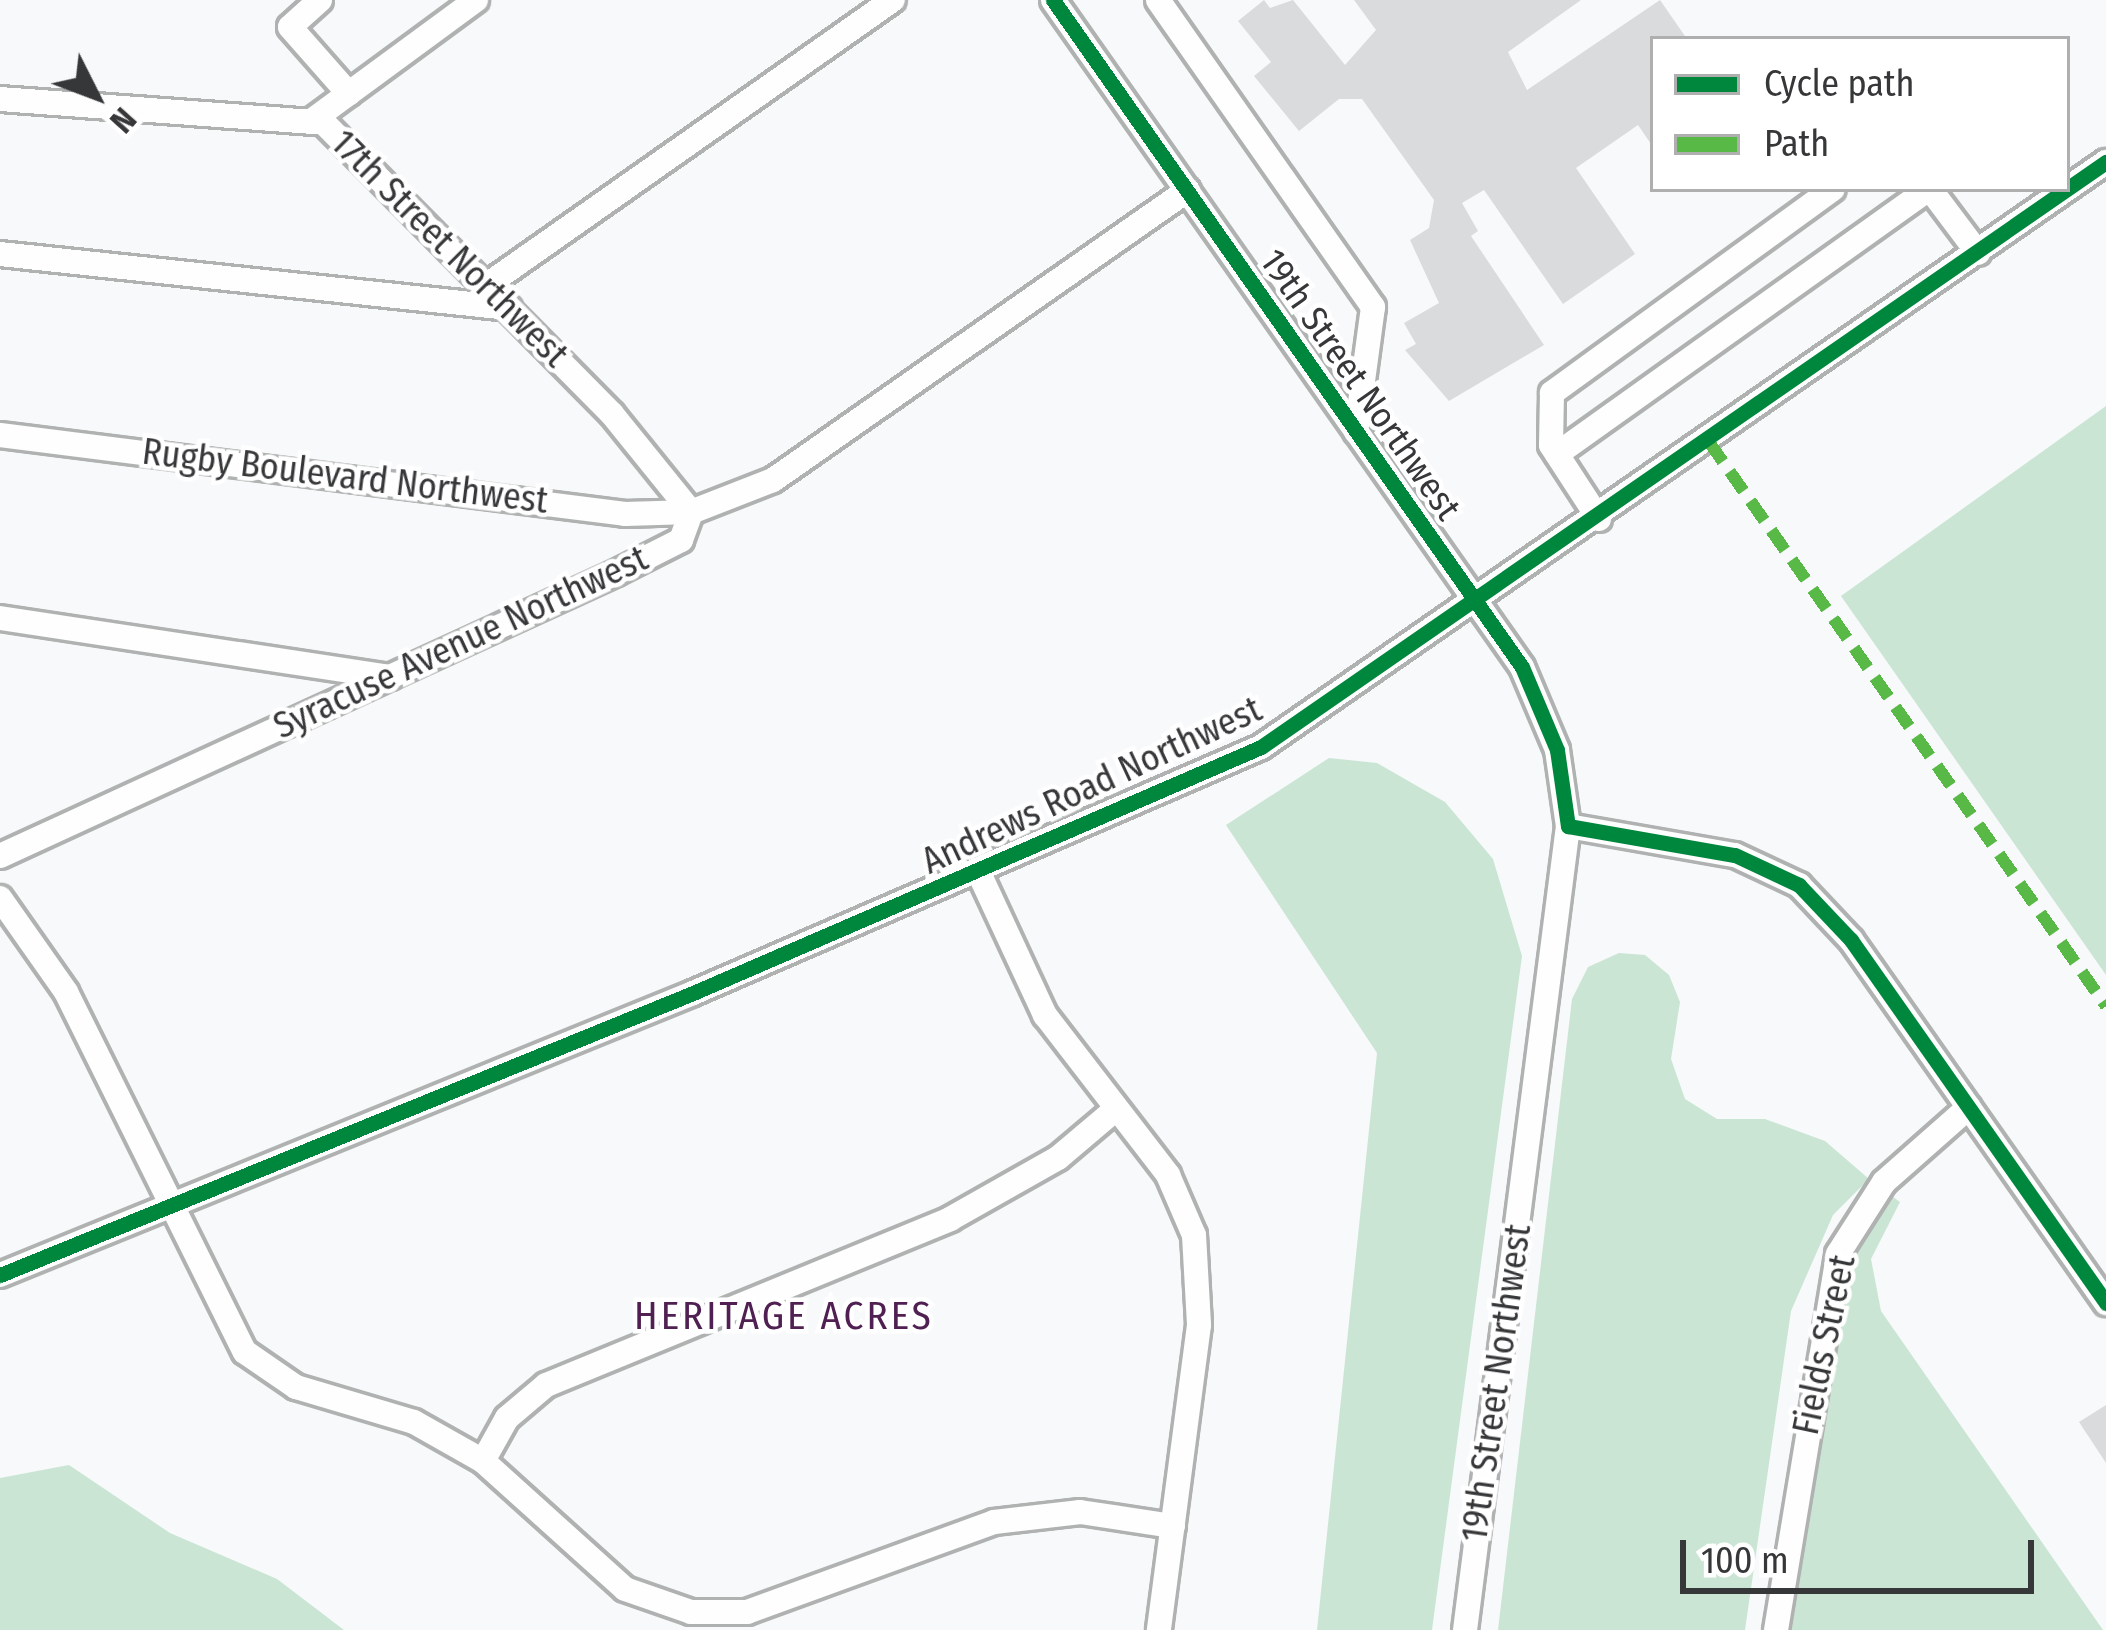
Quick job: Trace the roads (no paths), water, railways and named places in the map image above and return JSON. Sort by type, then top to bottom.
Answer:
[{"type":"street","points":[[320,0],[290,27],[349,94]]},
{"type":"street","points":[[487,285],[893,0]]},
{"type":"street","name":"19th Street Northwest","points":[[1053,0],[1478,603],[1543,708],[1568,826],[1465,1630]]},
{"type":"street","points":[[1158,0],[1373,307],[1356,432]]},
{"type":"street","points":[[314,119],[458,5]]},
{"type":"street","name":"17th Street Northwest","points":[[0,99],[314,119],[487,285],[691,512]]},
{"type":"street","name":"Andrews Road Northwest","points":[[2070,188],[2106,162]]},
{"type":"street","name":"Syracuse Avenue Northwest","points":[[0,856],[681,540],[691,512],[773,480],[1187,190]]},
{"type":"street","points":[[1599,519],[1557,454],[1545,408],[1562,382],[1829,192]]},
{"type":"street","points":[[1557,454],[1925,192]]},
{"type":"street","points":[[1931,192],[1978,254]]},
{"type":"street","name":"Andrews Road Northwest","points":[[0,1275],[979,873],[1261,746],[1478,603],[2064,192]]},
{"type":"street","points":[[0,254],[509,308]]},
{"type":"street","name":"Rugby Boulevard Northwest","points":[[0,435],[625,514],[691,512]]},
{"type":"street","points":[[0,618],[391,677]]},
{"type":"street","points":[[1568,826],[1735,855],[1799,885],[1851,940],[2106,1303]]},
{"type":"street","points":[[979,873],[1045,1015],[1183,1201],[1201,1272],[1159,1630]]},
{"type":"street","points":[[0,898],[66,992],[229,1329],[271,1374],[414,1422],[483,1461],[595,1569],[691,1612],[788,1601],[937,1540],[1036,1514],[1124,1514],[1173,1526]]},
{"type":"street","name":"Fields Street","points":[[1776,1630],[1838,1254],[1884,1183],[1969,1108]]},
{"type":"street","points":[[483,1461],[507,1418],[546,1384],[950,1219],[1058,1158],[1116,1109]]},
{"type":"district","name":"HERITAGE ACRES","points":[[784,1316]]}]
